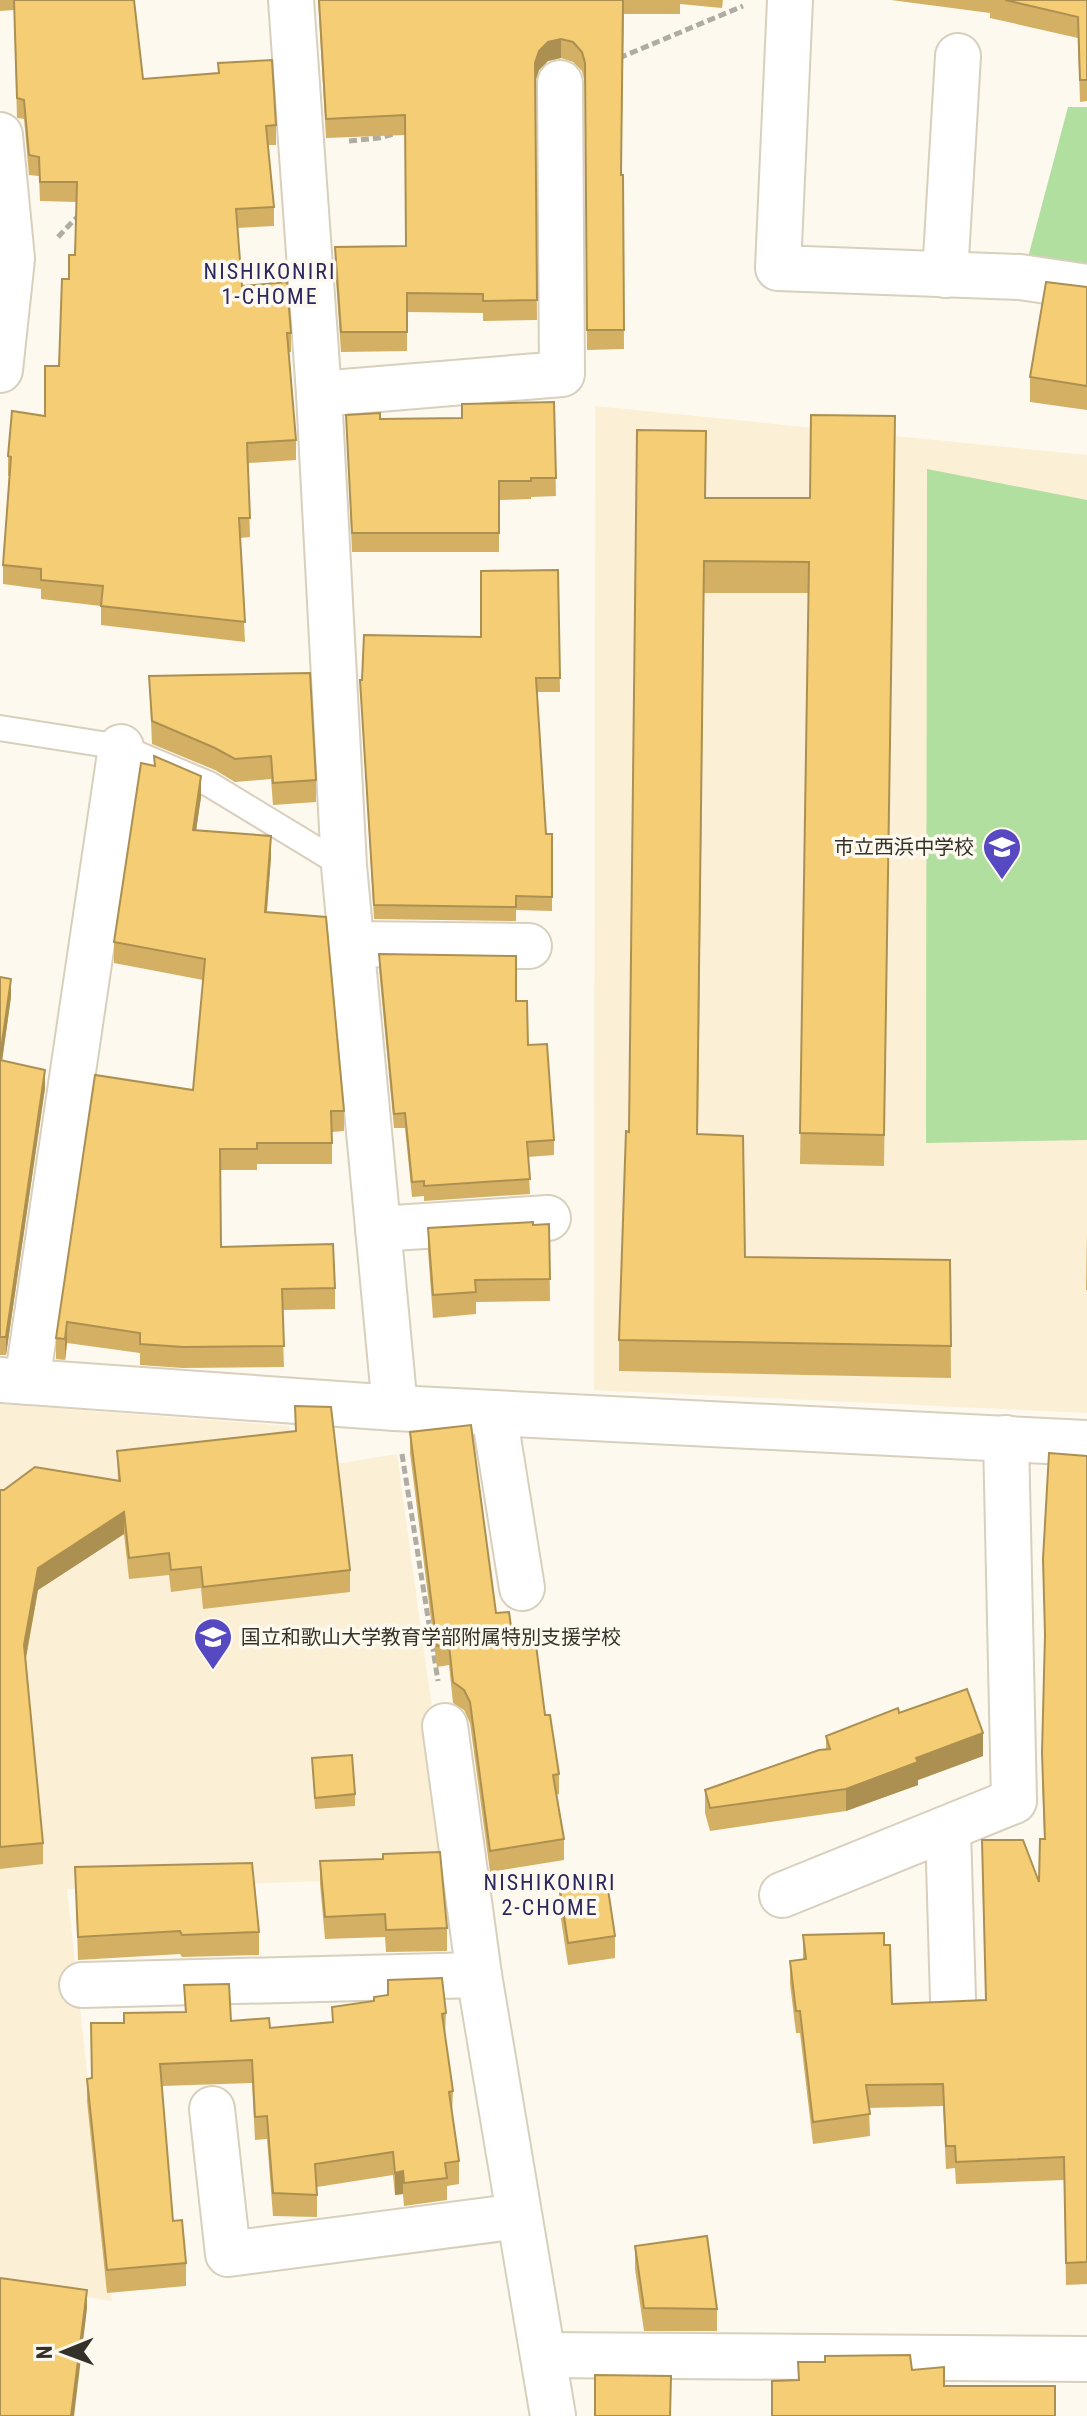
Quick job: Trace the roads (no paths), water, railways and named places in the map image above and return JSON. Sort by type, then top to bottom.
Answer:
[{"type":"street","points":[[291,0],[319,394],[344,866],[395,1408]]},
{"type":"street","points":[[790,0],[778,268],[1020,277],[1087,287]]},
{"type":"street","points":[[945,275],[958,56]]},
{"type":"street","points":[[319,394],[562,374],[560,83]]},
{"type":"street","points":[[0,135],[12,259],[0,370]]},
{"type":"street","points":[[121,747],[13,1381],[494,1413],[1016,1429],[1087,1443]]},
{"type":"street","points":[[351,944],[529,946]]},
{"type":"street","points":[[378,1229],[548,1218]]},
{"type":"street","points":[[494,1413],[522,1588]]},
{"type":"street","points":[[782,1895],[1014,1801],[1016,1429]]},
{"type":"street","points":[[445,1726],[479,1975],[553,2416]]},
{"type":"street","points":[[948,1829],[953,1999]]},
{"type":"street","points":[[82,1985],[479,1975]]},
{"type":"street","points":[[212,2109],[228,2254],[519,2216]]},
{"type":"street","points":[[543,2355],[1087,2359]]},
{"type":"lane","points":[[0,728],[121,747],[209,784],[344,866]]},
{"type":"place","name":"市立西浜中学校","points":[[1002,881]]},
{"type":"place","name":"国立和歌山大学教育学部附属特別支援学校","points":[[213,1671]]},
{"type":"district","name":"NISHIKONIRI 1-CHOME","points":[[270,284]]},
{"type":"district","name":"NISHIKONIRI 2-CHOME","points":[[550,1894]]}]
